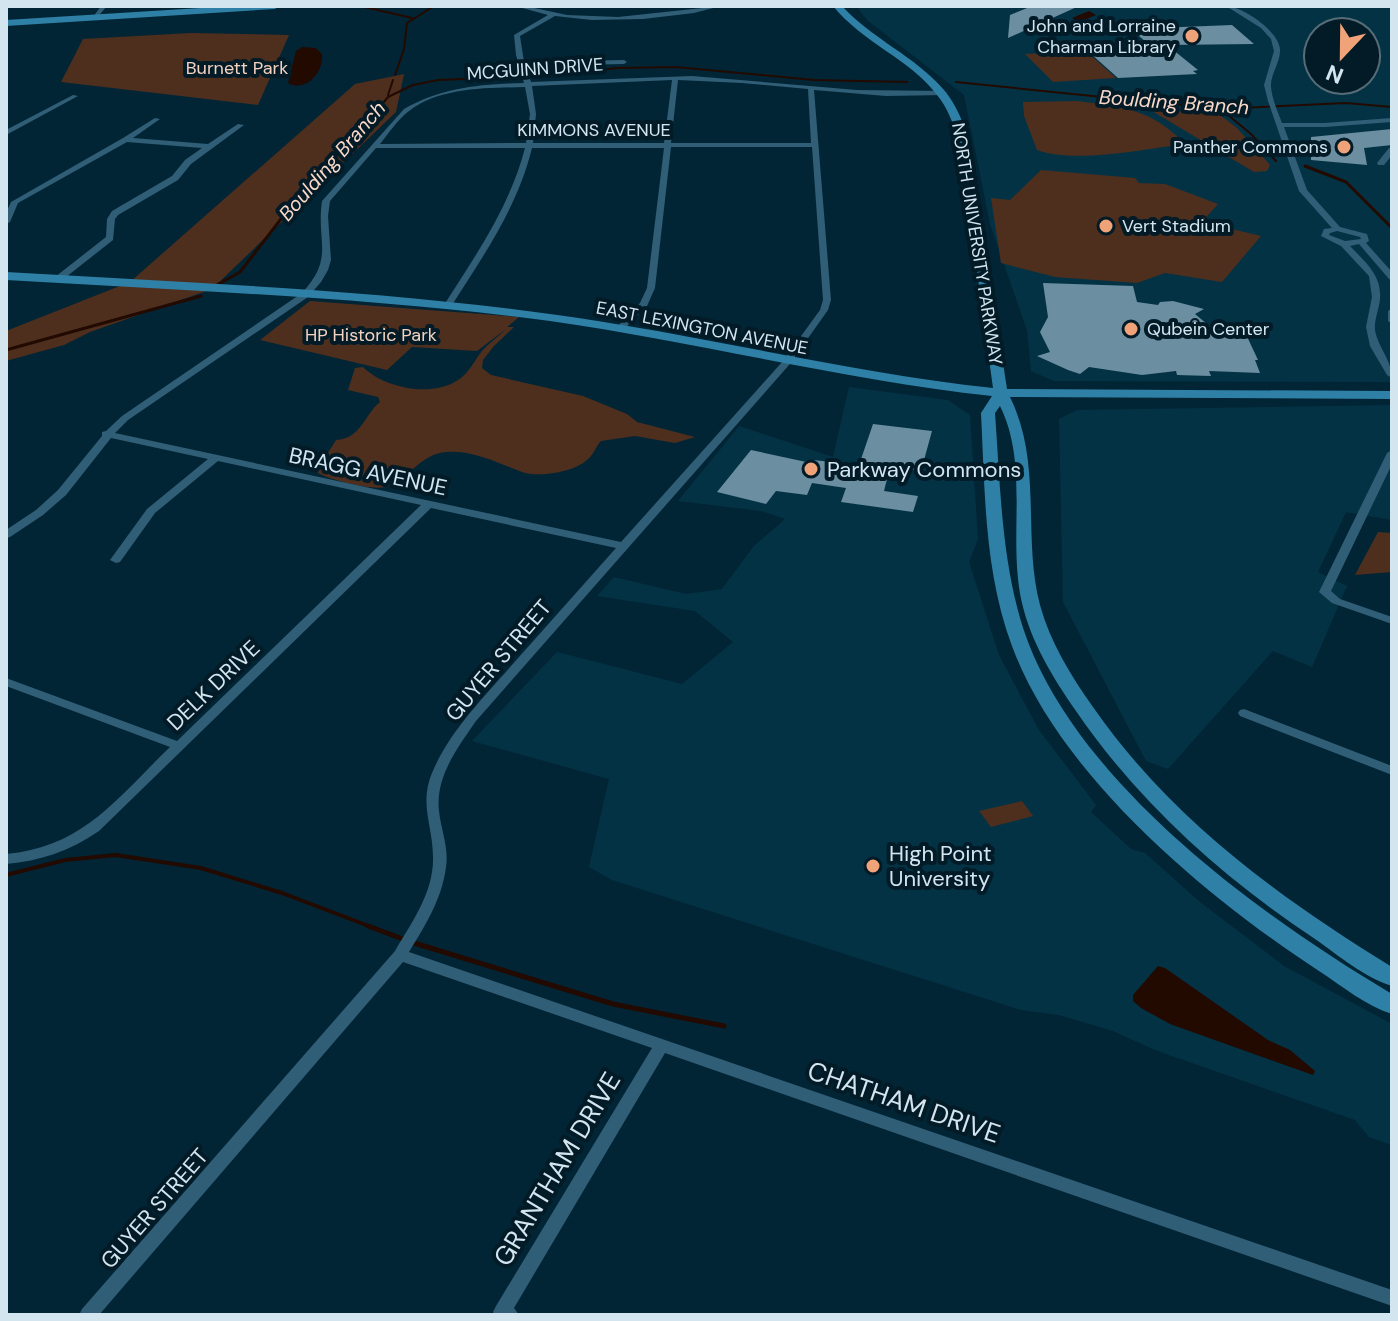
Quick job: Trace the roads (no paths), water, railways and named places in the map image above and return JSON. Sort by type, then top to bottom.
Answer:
[{"type":"main road","points":[[6,23],[275,6]]},
{"type":"main road","name":"NORTH UNIVERSITY PARKWAY","points":[[837,6],[856,26],[914,66],[944,93],[958,114],[1001,393],[1014,414],[1022,476],[1028,589],[1037,624],[1052,659],[1102,738],[1152,797]]},
{"type":"main road","name":"EAST LEXINGTON AVENUE","points":[[6,276],[448,305],[619,329],[904,383],[1001,393],[1392,395]]},
{"type":"main road","name":"NORTH UNIVERSITY PARKWAY","points":[[1001,393],[988,413],[1001,574],[1026,659],[1038,685],[1074,739],[1142,819],[1191,866],[1327,968],[1392,1005]]},
{"type":"main road","points":[[1074,739],[1103,756],[1135,794],[1152,797],[1186,830],[1260,890],[1353,955],[1392,978]]},
{"type":"main road","points":[[1142,819],[1166,824],[1279,919],[1353,955]]},
{"type":"street","points":[[93,19],[104,6]]},
{"type":"street","points":[[518,6],[555,14],[636,16],[718,6]]},
{"type":"street","points":[[1229,6],[1263,27],[1274,39],[1277,51],[1267,85],[1279,125],[1303,191],[1337,229]]},
{"type":"street","points":[[448,305],[512,199],[527,146],[533,112],[517,35],[555,14]]},
{"type":"street","name":"MCGUINN DRIVE","points":[[522,64],[624,62]]},
{"type":"street","points":[[619,329],[644,304],[651,288],[675,79]]},
{"type":"street","name":"MCGUINN DRIVE","points":[[6,535],[47,506],[69,485],[106,434],[125,418],[305,295],[320,281],[326,267],[329,245],[322,218],[326,201],[406,110],[427,99],[469,88],[675,79],[878,95],[944,93]]},
{"type":"street","name":"GUYER STREET","points":[[88,1315],[400,955],[429,907],[440,870],[439,839],[431,805],[437,778],[452,746],[472,718],[786,363],[827,300],[811,89]]},
{"type":"street","points":[[6,133],[75,96]]},
{"type":"street","points":[[6,222],[15,202],[126,140],[157,119]]},
{"type":"street","points":[[1279,125],[1392,120]]},
{"type":"street","points":[[58,279],[110,238],[111,219],[115,213],[175,178],[188,162],[240,125]]},
{"type":"street","points":[[126,140],[209,146]]},
{"type":"street","name":"KIMMONS AVENUE","points":[[374,146],[815,145]]},
{"type":"street","points":[[1381,163],[1392,150]]},
{"type":"street","points":[[1362,243],[1365,238],[1361,233],[1337,229],[1327,231],[1325,236],[1344,244],[1373,276],[1376,297],[1370,327],[1375,346],[1392,375]]},
{"type":"street","points":[[1344,244],[1362,243]]},
{"type":"street","points":[[1362,243],[1392,277]]},
{"type":"street","points":[[1392,311],[1392,321]]},
{"type":"street","name":"BRAGG AVENUE","points":[[106,434],[623,546]]},
{"type":"street","points":[[1392,453],[1325,592],[1336,601],[1392,621]]},
{"type":"street","points":[[116,560],[151,511],[215,459]]},
{"type":"street","name":"DELK DRIVE","points":[[6,859],[42,854],[81,838],[428,505]]},
{"type":"street","points":[[6,682],[179,746]]},
{"type":"street","points":[[1244,713],[1392,771]]},
{"type":"street","name":"CHATHAM DRIVE","points":[[400,955],[1392,1298]]},
{"type":"street","name":"GRANTHAM DRIVE","points":[[510,1315],[502,1312],[661,1046]]},
{"type":"waterway","points":[[360,6],[412,18]]},
{"type":"waterway","points":[[395,75],[404,49],[407,23],[434,6]]},
{"type":"waterway","points":[[1079,18],[1089,15]]},
{"type":"waterway","name":"Boulding Branch","points":[[531,77],[618,68],[676,67],[814,80],[907,82]]},
{"type":"waterway","name":"Boulding Branch","points":[[329,161],[349,144],[388,97],[413,85],[438,80],[518,77]]},
{"type":"waterway","points":[[388,95],[393,80]]},
{"type":"waterway","name":"Boulding Branch","points":[[956,82],[1220,109],[1346,103],[1392,107]]},
{"type":"waterway","points":[[1222,110],[1251,134],[1276,161]]},
{"type":"waterway","name":"Boulding Branch","points":[[217,285],[240,272],[318,171],[332,159]]},
{"type":"waterway","points":[[1305,166],[1346,182],[1392,228]]},
{"type":"waterway","name":"Boulding Branch","points":[[6,350],[201,296]]},
{"type":"waterway","points":[[6,875],[65,860],[116,855],[201,868],[282,893],[374,928]]},
{"type":"waterway","points":[[368,926],[613,1004],[724,1026]]},
{"type":"place","name":"John and Lorraine Charman Library","points":[[1192,36]]},
{"type":"place","name":"Panther Commons","points":[[1344,147]]},
{"type":"place","name":"Vert Stadium","points":[[1106,226]]},
{"type":"place","name":"Qubein Center","points":[[1131,329]]},
{"type":"place","name":"Parkway Commons","points":[[811,469]]},
{"type":"place","name":"High Point University","points":[[873,866]]},
{"type":"park label","name":"Burnett Park","points":[[237,68]]},
{"type":"park label","name":"HP Historic Park","points":[[371,335]]}]
